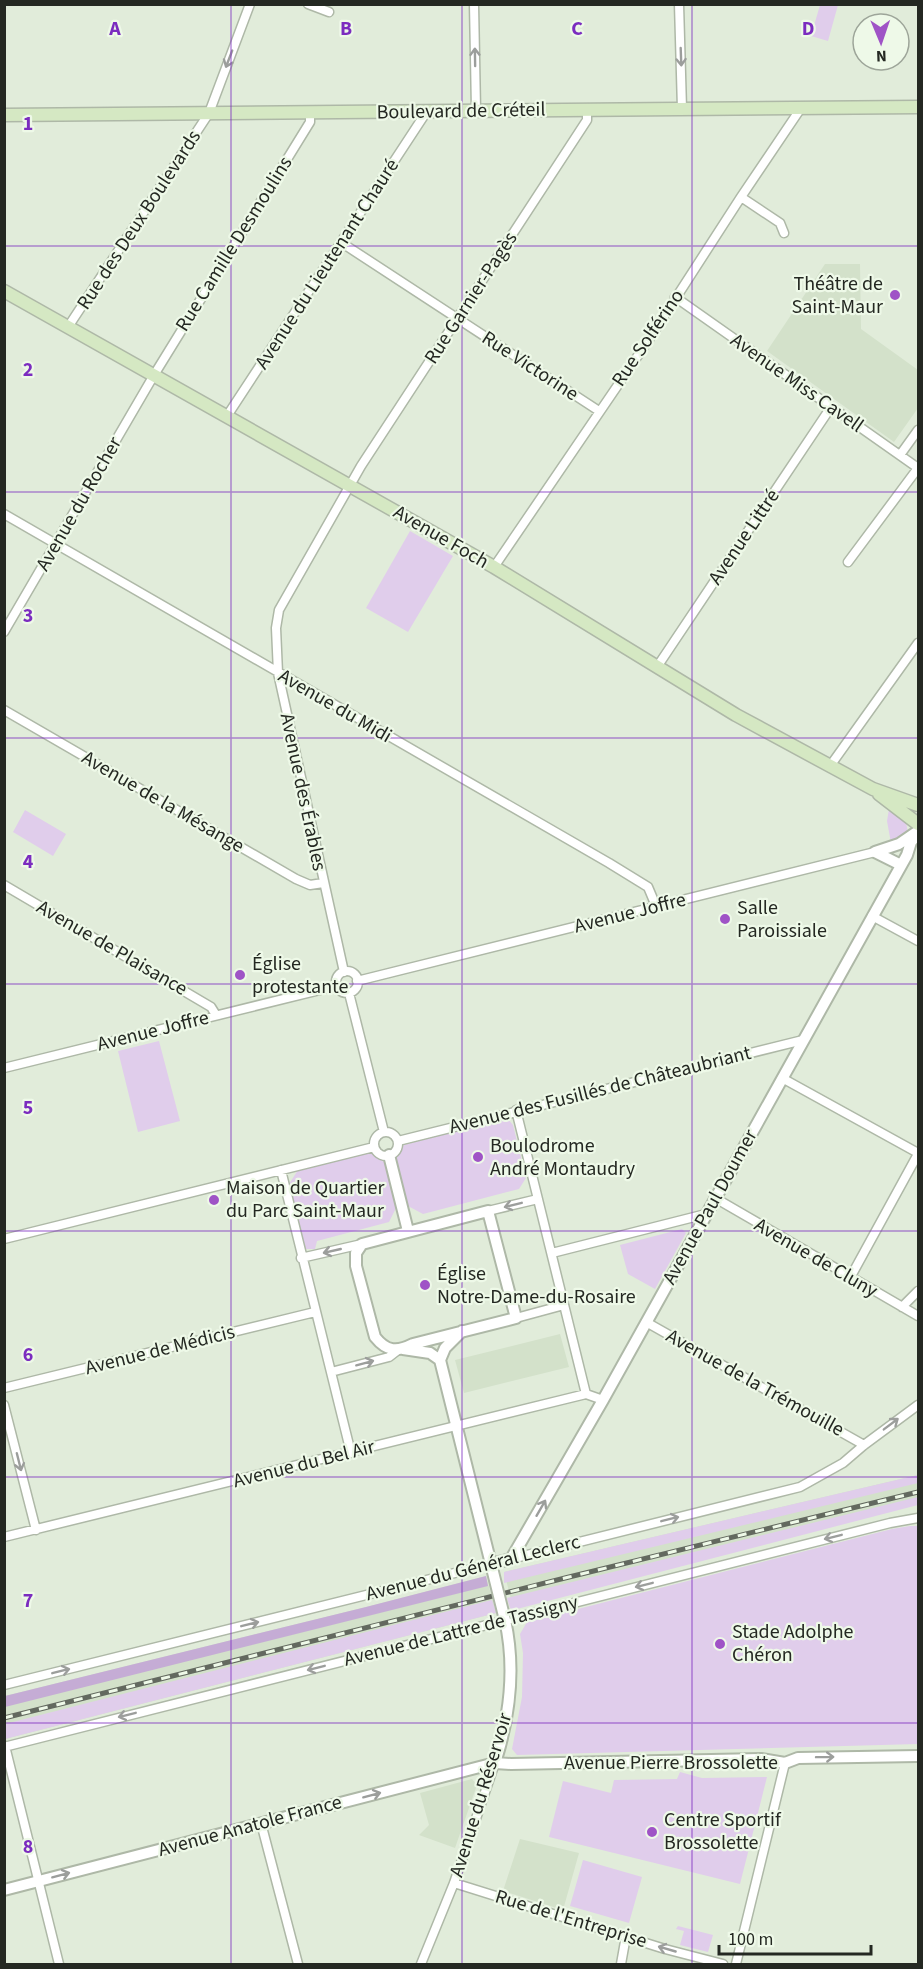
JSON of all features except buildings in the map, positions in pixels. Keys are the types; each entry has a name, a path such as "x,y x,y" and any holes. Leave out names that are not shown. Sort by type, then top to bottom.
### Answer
{"main road":[{"name":"Boulevard de Créteil","path":"4,115 918,107"},
{"name":"Avenue Foch","path":"4,291 494,567 736,715 873,789 918,805"},
{"name":"Avenue Foch","path":"873,789 918,824"}],"street":[{"name":"Rue des Deux Boulevards","path":"68,327 209,113 250,4"},
{"path":"308,4 329,12"},
{"path":"474,4 476,110"},
{"path":"679,4 682,109"},
{"name":"Rue Solférino","path":"494,567 801,108"},
{"name":"Rue Garnier-Pagès","path":"349,484 586,120 587,109"},
{"name":"Avenue du Lieutenant Chauré","path":"226,416 427,111"},
{"name":"Rue Camille Desmoulins","path":"154,375 310,122 310,112"},
{"path":"741,197 780,224 784,233"},
{"name":"Rue Victorine","path":"342,243 599,411"},
{"name":"Avenue Miss Cavell","path":"675,297 918,468"},
{"name":"Avenue du Rocher","path":"4,632 154,375"},
{"name":"Avenue Littré","path":"657,667 831,407"},
{"path":"900,455 918,430"},
{"path":"848,562 918,468"},
{"name":"Avenue des Érables","path":"344,972 278,673 276,628 279,610 349,484"},
{"name":"Avenue du Midi","path":"4,514 609,863 648,887 656,906"},
{"path":"830,766 918,643"},
{"name":"Avenue de la Mésange","path":"4,710 296,879 310,885 323,883"},
{"path":"875,852 899,844 918,832"},
{"name":"Avenue Paul Doumer","path":"511,1559 603,1400 918,832"},
{"path":"907,855 918,848"},
{"path":"875,852 901,865"},
{"name":"Avenue Joffre","path":"357,981 875,852"},
{"name":"Avenue de Plaisance","path":"4,885 211,1007 216,1015"},
{"path":"872,916 918,941"},
{"path":"344,972 354,974 357,981 356,989 349,993 341,992 336,986 338,976 344,972"},
{"name":"Avenue Joffre","path":"4,1068 336,986"},
{"path":"349,993 384,1132"},
{"name":"Avenue des Fusillés de Châteaubriant","path":"398,1141 803,1040"},
{"path":"782,1078 918,1153 850,1278"},
{"path":"516,1110 586,1394 603,1400"},
{"path":"384,1132 391,1132 398,1141 397,1148 389,1155 382,1155 374,1147 375,1139 384,1132"},
{"path":"4,1239 374,1147"},
{"path":"389,1155 408,1231"},
{"path":"281,1170 351,1453"},
{"name":"Avenue de Cluny","path":"715,1198 918,1316"},
{"path":"301,1258 538,1199"},
{"path":"488,1211 516,1318"},
{"path":"552,1253 706,1214"},
{"path":"362,1244 356,1253 356,1266 375,1337 382,1346 430,1353 440,1360 445,1348 462,1331"},
{"path":"902,1307 918,1292"},
{"path":"331,1372 389,1357 413,1344 564,1305"},
{"name":"Avenue de Médicis","path":"4,1388 315,1312"},
{"name":"Avenue de la Trémouille","path":"646,1322 864,1445"},
{"name":"Avenue du Réservoir","path":"421,1965 454,1883 495,1763 504,1734 510,1702 511,1669 505,1620 440,1360"},
{"name":"Avenue du Bel Air","path":"4,1537 586,1394"},
{"path":"4,1405 36,1530"},
{"name":"Avenue du Général Leclerc","path":"4,1685 800,1487 843,1463 918,1405"},
{"name":"Avenue de Lattre de Tassigny","path":"5,1746 890,1523 918,1518"},
{"path":"5,1746 59,1965"},
{"name":"Avenue Pierre Brossolette","path":"495,1763 761,1759 785,1763 798,1758 918,1756"},
{"name":"Avenue Anatole France","path":"4,1890 495,1763"},
{"path":"736,1965 785,1763"},
{"path":"261,1823 298,1965"},
{"name":"Rue de l'Entreprise","path":"454,1883 723,1965"},
{"path":"621,1965 626,1936"}],"shaded area":[{"path":"820,5 838,5 828,41 811,36"},
{"path":"825,264 860,264 861,329 918,370 918,408 894,442 767,351"},
{"path":"410,531 453,556 408,632 366,608"},
{"path":"889,809 902,818 907,828 907,833 891,843 887,821"},
{"path":"25,810 66,834 53,856 13,832"},
{"path":"159,1041 180,1121 138,1132 118,1051"},
{"path":"507,1118 513,1125 526,1178 519,1189 423,1214 408,1206 396,1159 404,1145"},
{"path":"372,1153 385,1163 396,1208 389,1222 317,1241 315,1249 305,1249 289,1184 298,1170"},
{"path":"682,1229 686,1233 655,1289 628,1274 620,1245"},
{"path":"560,1334 569,1367 464,1393 455,1360"},
{"path":"918,1475 918,1504 513,1607 504,1572"},
{"path":"918,1475 918,1483 504,1583 504,1572"},
{"path":"918,1497 918,1505 513,1610 507,1598"},
{"name":"Stade Adolphe Chéron","path":"910,1526 918,1526 918,1744 517,1755 512,1749 522,1697 523,1653 520,1634 527,1622"},
{"path":"486,1576 496,1613 5,1739 5,1696"},
{"path":"486,1576 488,1586 5,1707 5,1696"},
{"path":"492,1600 496,1613 5,1739 5,1724"},
{"name":"Centre Sportif Brossolette","path":"680,1772 702,1778 767,1777 740,1884 549,1837 563,1781 611,1793 614,1780 677,1779"},
{"path":"472,1779 477,1785 455,1848 419,1835 429,1825 420,1793"},
{"path":"520,1839 579,1853 563,1910 503,1891"},
{"path":"583,1860 642,1877 629,1923 570,1906"},
{"path":"678,1926 713,1935 708,1952 680,1945 684,1931 676,1929"}],"railway":[{"path":"4,1718 918,1492"}],"place":[{"name":"Théâtre de Saint-Maur","path":"895,295"},
{"name":"Salle Paroissiale","path":"725,919"},
{"name":"Église protestante","path":"240,975"},
{"name":"Boulodrome André Montaudry","path":"478,1157"},
{"name":"Maison de Quartier du Parc Saint-Maur","path":"214,1200"},
{"name":"Église Notre-Dame-du-Rosaire","path":"425,1285"},
{"name":"Stade Adolphe Chéron","path":"720,1644"},
{"name":"Centre Sportif Brossolette","path":"652,1832"}]}
